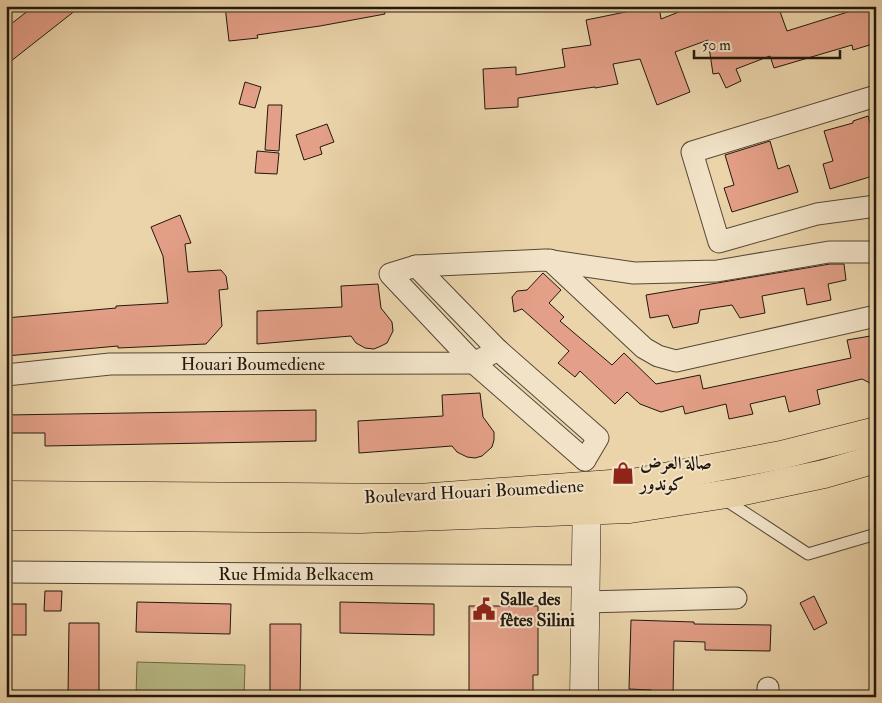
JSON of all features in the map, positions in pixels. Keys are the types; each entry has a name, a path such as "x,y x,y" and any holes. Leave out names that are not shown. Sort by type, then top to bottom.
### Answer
{"highway":[{"name":"Boulevard Houari Boumediene","path":"6,495 419,498 586,486 638,482 772,457 876,431"},
{"name":"Boulevard Houari Boumediene","path":"6,516 361,519 586,486 630,509 739,492 824,474 876,458"}],"street":[{"path":"876,96 692,152 719,242 817,214 876,206"},
{"path":"586,486 390,274 416,266 550,260 634,273 717,271 829,252 876,252"},
{"path":"550,260 644,348 658,356 676,360 876,316"},
{"path":"416,266 498,350 598,438 586,486 584,697"},
{"name":"Houari Boumediene","path":"6,375 110,364 474,363 498,350"},
{"name":"Rue Hmida Belkacem","path":"6,572 586,589 736,598"}],"lane":[{"path":"718,496 808,554 876,534"}],"green space":[{"path":"137,662 245,665 244,697 136,697"}],"building":[{"path":"34,6 81,6 6,65 6,28"},
{"path":"225,6 384,6 385,14 257,35 258,38 229,41"},
{"path":"659,6 661,19 694,6 778,6 787,31 867,6 876,6 876,43 853,50 852,45 774,68 770,56 736,69 741,81 726,88 719,73 713,74 708,40 675,52 690,92 657,105 640,59 613,64 618,84 518,98 518,107 485,109 483,69 516,67 516,75 565,67 562,49 591,45 586,20"},
{"path":"245,82 261,87 255,108 239,104"},
{"path":"268,105 282,105 279,151 265,150"},
{"path":"868,116 876,142 876,175 830,189 823,164 833,161 824,131 853,123 853,121"},
{"path":"327,124 334,142 320,147 322,154 304,160 296,135"},
{"path":"770,141 778,169 789,165 798,192 732,212 724,188 734,185 725,155"},
{"path":"257,151 279,153 277,174 255,173"},
{"path":"180,215 191,243 185,244 188,272 221,270 226,276 228,289 219,290 222,326 206,344 118,348 118,346 6,356 6,318 116,308 116,306 168,303 163,256 151,227"},
{"path":"830,264 844,264 846,280 828,284 831,300 807,305 804,288 762,296 765,313 740,318 732,305 700,310 698,323 673,328 668,315 650,318 646,295"},
{"path":"543,273 561,290 549,303 564,317 560,321 612,365 624,353 656,384 700,375 703,389 851,358 847,340 876,335 876,386 862,379 817,390 820,404 789,412 785,396 750,404 753,414 729,419 726,404 685,414 683,406 661,412 640,404 627,392 615,404 580,371 575,377 558,363 569,351 522,309 514,312 512,297 517,291 527,290"},
{"path":"378,284 381,308 392,322 393,331 387,343 381,346 374,349 365,348 356,343 351,336 257,344 257,311 342,307 341,286"},
{"path":"480,393 483,417 494,432 492,447 482,456 475,458 467,457 457,452 452,446 359,453 358,421 443,416 442,395"},
{"path":"316,410 316,441 45,446 45,433 6,433 6,415"},
{"path":"45,591 62,591 61,611 44,611"},
{"path":"814,596 827,623 814,630 800,603"},
{"path":"137,602 231,604 230,634 136,632"},
{"path":"340,602 434,604 434,635 340,633"},
{"path":"6,604 26,604 26,635 6,635"},
{"path":"469,606 538,606 538,675 533,675 533,695 469,696"},
{"path":"631,620 694,622 694,624 771,625 770,651 705,650 705,642 674,641 673,697 651,697 651,690 629,689"},
{"path":"69,623 99,623 99,697 68,697"},
{"path":"270,624 301,624 300,697 270,697"}],"place":[{"name":"صالة العرض كوندور","path":"623,473"},
{"name":"Salle des fêtes Silini","path":"484,609"}]}
